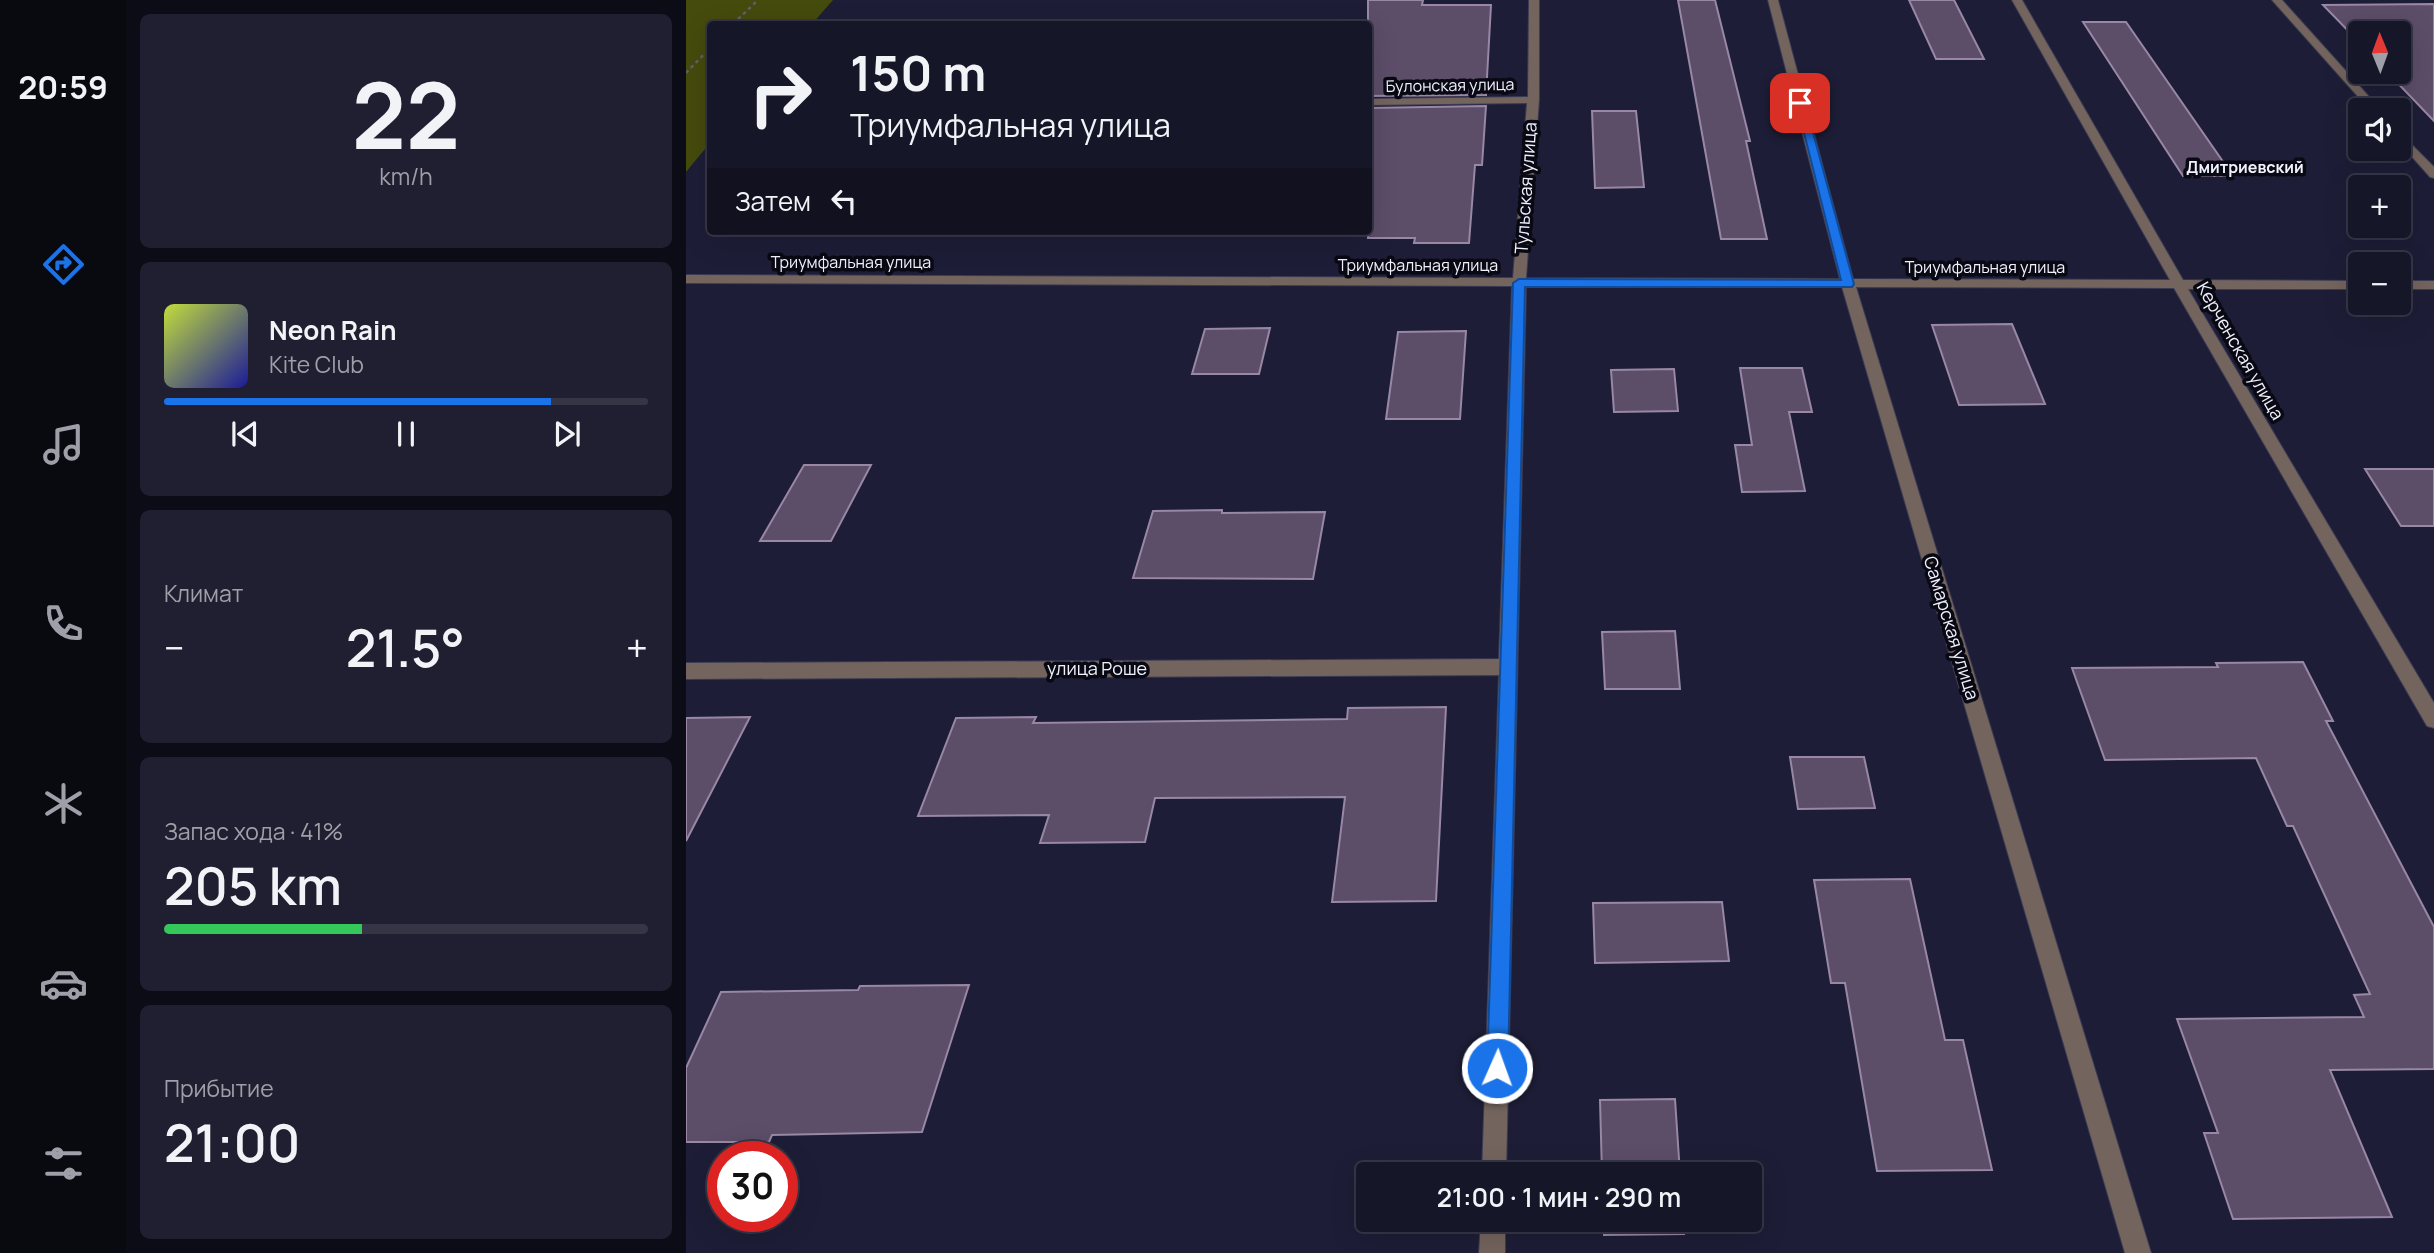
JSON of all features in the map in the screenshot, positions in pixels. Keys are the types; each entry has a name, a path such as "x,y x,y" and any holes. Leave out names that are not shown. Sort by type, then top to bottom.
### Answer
{"street":[{"name":"Тульская улица","path":"1494,1162 1519,283 1532,100 1534,0"},
{"name":"Самарская улица","path":"1773,0 1848,284 2138,1253"},
{"name":"Керченская улица","path":"2017,0 2179,285 2434,720"},
{"path":"2277,0 2365,98"},
{"name":"Булонская улица","path":"1372,102 1532,100"},
{"path":"2411,148 2434,174"},
{"name":"Триумфальная улица","path":"686,279 2348,285"},
{"path":"2411,285 2434,285"},
{"name":"улица Роше","path":"686,671 1508,667"},
{"path":"1492,1253 1493,1232"}],"path":[{"path":"736,21 758,0"},
{"path":"686,73 707,51"}],"green space":[{"path":"686,0 833,0 815,21 707,21 707,147 686,172"}],"building":[{"path":"1368,0 1423,0 1422,5 1491,5 1486,95 1372,96 1372,21 1368,21"},
{"path":"1678,0 1715,0 1750,141 1746,141 1767,239 1721,239"},
{"path":"1909,0 1954,0 1984,59 1936,59"},
{"path":"2434,4 2434,121 2399,84 2412,84 2412,21 2348,21 2348,31 2323,5"},
{"path":"2083,22 2126,22 2233,176 2183,176"},
{"path":"1486,106 1482,165 1475,165 1469,243 1414,243 1415,238 1368,238 1368,235 1372,235 1372,108"},
{"path":"1592,111 1636,111 1644,187 1595,188"},
{"path":"2012,324 2045,404 1959,405 1932,325"},
{"path":"1270,328 1259,374 1192,374 1205,329"},
{"path":"1466,331 1460,419 1386,419 1398,332"},
{"path":"1740,368 1802,368 1812,412 1789,412 1805,491 1742,492 1735,445 1752,445"},
{"path":"1674,369 1678,411 1614,412 1611,370"},
{"path":"804,465 871,465 831,541 760,541"},
{"path":"2365,469 2434,469 2434,526 2401,526"},
{"path":"1222,510 1222,513 1325,512 1313,579 1133,578 1153,511"},
{"path":"1675,631 1680,689 1605,689 1602,632"},
{"path":"2303,662 2333,721 2326,721 2434,927 2434,1069 2330,1070 2392,1217 2233,1219 2204,1133 2218,1133 2177,1019 2364,1017 2354,995 2370,994 2293,826 2287,826 2256,758 2105,760 2072,668 2218,667 2216,663"},
{"path":"1446,707 1436,901 1332,902 1345,797 1155,798 1145,842 1040,843 1049,815 918,816 956,718 1036,717 1033,723 1347,719 1348,708"},
{"path":"750,717 686,841 686,718"},
{"path":"1790,757 1864,757 1875,808 1798,809"},
{"path":"1910,879 1945,1040 1963,1040 1992,1170 1877,1171 1845,983 1831,983 1814,880"},
{"path":"1722,902 1729,961 1595,963 1593,903"},
{"path":"969,985 922,1132 772,1135 769,1141 686,1142 686,1068 721,992 858,990 860,986"},
{"path":"1675,1099 1679,1162 1602,1162 1600,1100"},
{"path":"1604,1232 1684,1234 1604,1235"}],"district":[{"name":"Дмитриевский","path":"2245,167"}],"route":[{"path":"1497,1068 1519,283 1848,284 1800,103"}]}
